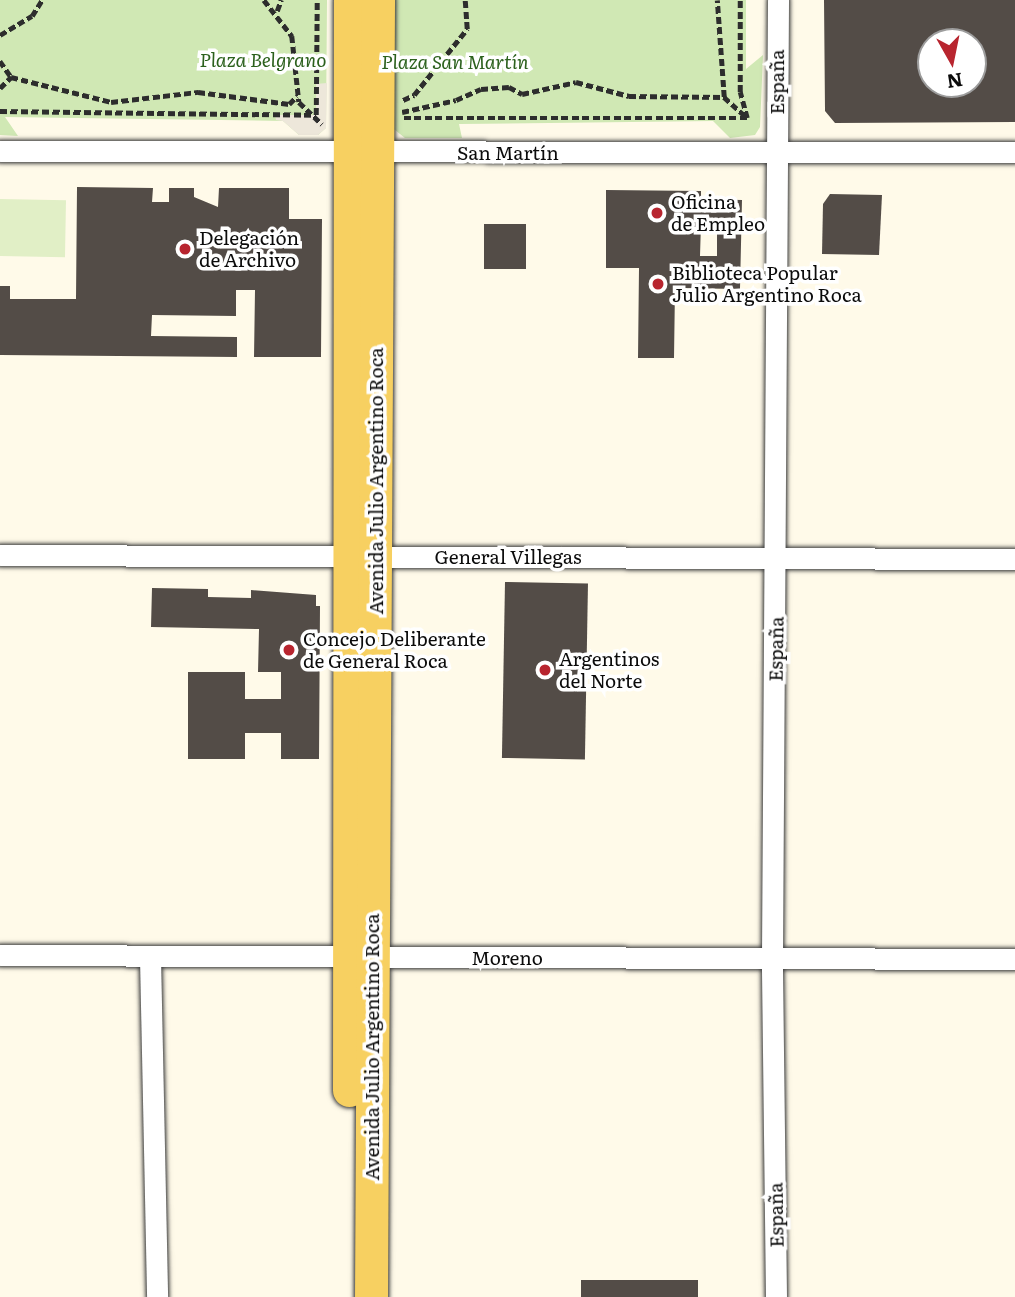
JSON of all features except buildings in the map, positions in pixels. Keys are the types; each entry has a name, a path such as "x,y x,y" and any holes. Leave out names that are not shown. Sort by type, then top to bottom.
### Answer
{"main road":[{"name":"Avenida Julio Argentino Roca","path":"350,1297 360,958 363,557 363,153 351,0"},
{"name":"Avenida Julio Argentino Roca","path":"363,153 378,0"},
{"name":"Avenida Julio Argentino Roca","path":"360,958 371,1297"}],"street":[{"name":"España","path":"776,1297 772,957 777,558 778,0"},
{"name":"San Martín","path":"0,151 777,154 1015,152"},
{"name":"General Villegas","path":"0,555 1015,559"},
{"name":"Moreno","path":"0,955 1015,959"},
{"path":"150,957 157,1297"}],"path":[{"path":"0,35 32,16 42,0"},
{"path":"264,0 277,12 292,36 297,96 363,153"},
{"path":"277,12 281,0"},
{"path":"316,115 317,0"},
{"path":"399,102 414,95 467,29 465,0"},
{"path":"717,0 724,97"},
{"path":"740,0 740,92 747,118"},
{"path":"0,61 11,77 111,102 198,92 289,104 297,96"},
{"path":"0,88 11,77"},
{"path":"398,113 456,100 481,89 509,87 522,94 576,82 629,96 724,97 747,118"},
{"path":"399,89 398,118 747,118"},
{"path":"0,111 316,115"}],"green space":[{"name":"Plaza Belgrano","path":"0,0 327,0 326,128 318,135 299,135 283,121 5,117 18,136 0,135"},
{"name":"Plaza San Martín","path":"392,0 746,0 746,69 763,55 760,127 755,135 730,138 713,121 459,124 462,138 405,138 390,126"},
{"path":"0,199 66,200 65,257 0,256"}],"shaded area":[{"path":"327,83 326,128 318,135 299,135 283,121 276,120 275,115 316,115 316,84"}],"place":[{"name":"Oficina de Empleo","path":"657,213"},
{"name":"Delegación de Archivo","path":"185,249"},
{"name":"Biblioteca Popular Julio Argentino Roca","path":"658,284"},
{"name":"Concejo Deliberante de General Roca","path":"289,650"},
{"name":"Argentinos del Norte","path":"545,670"}]}
